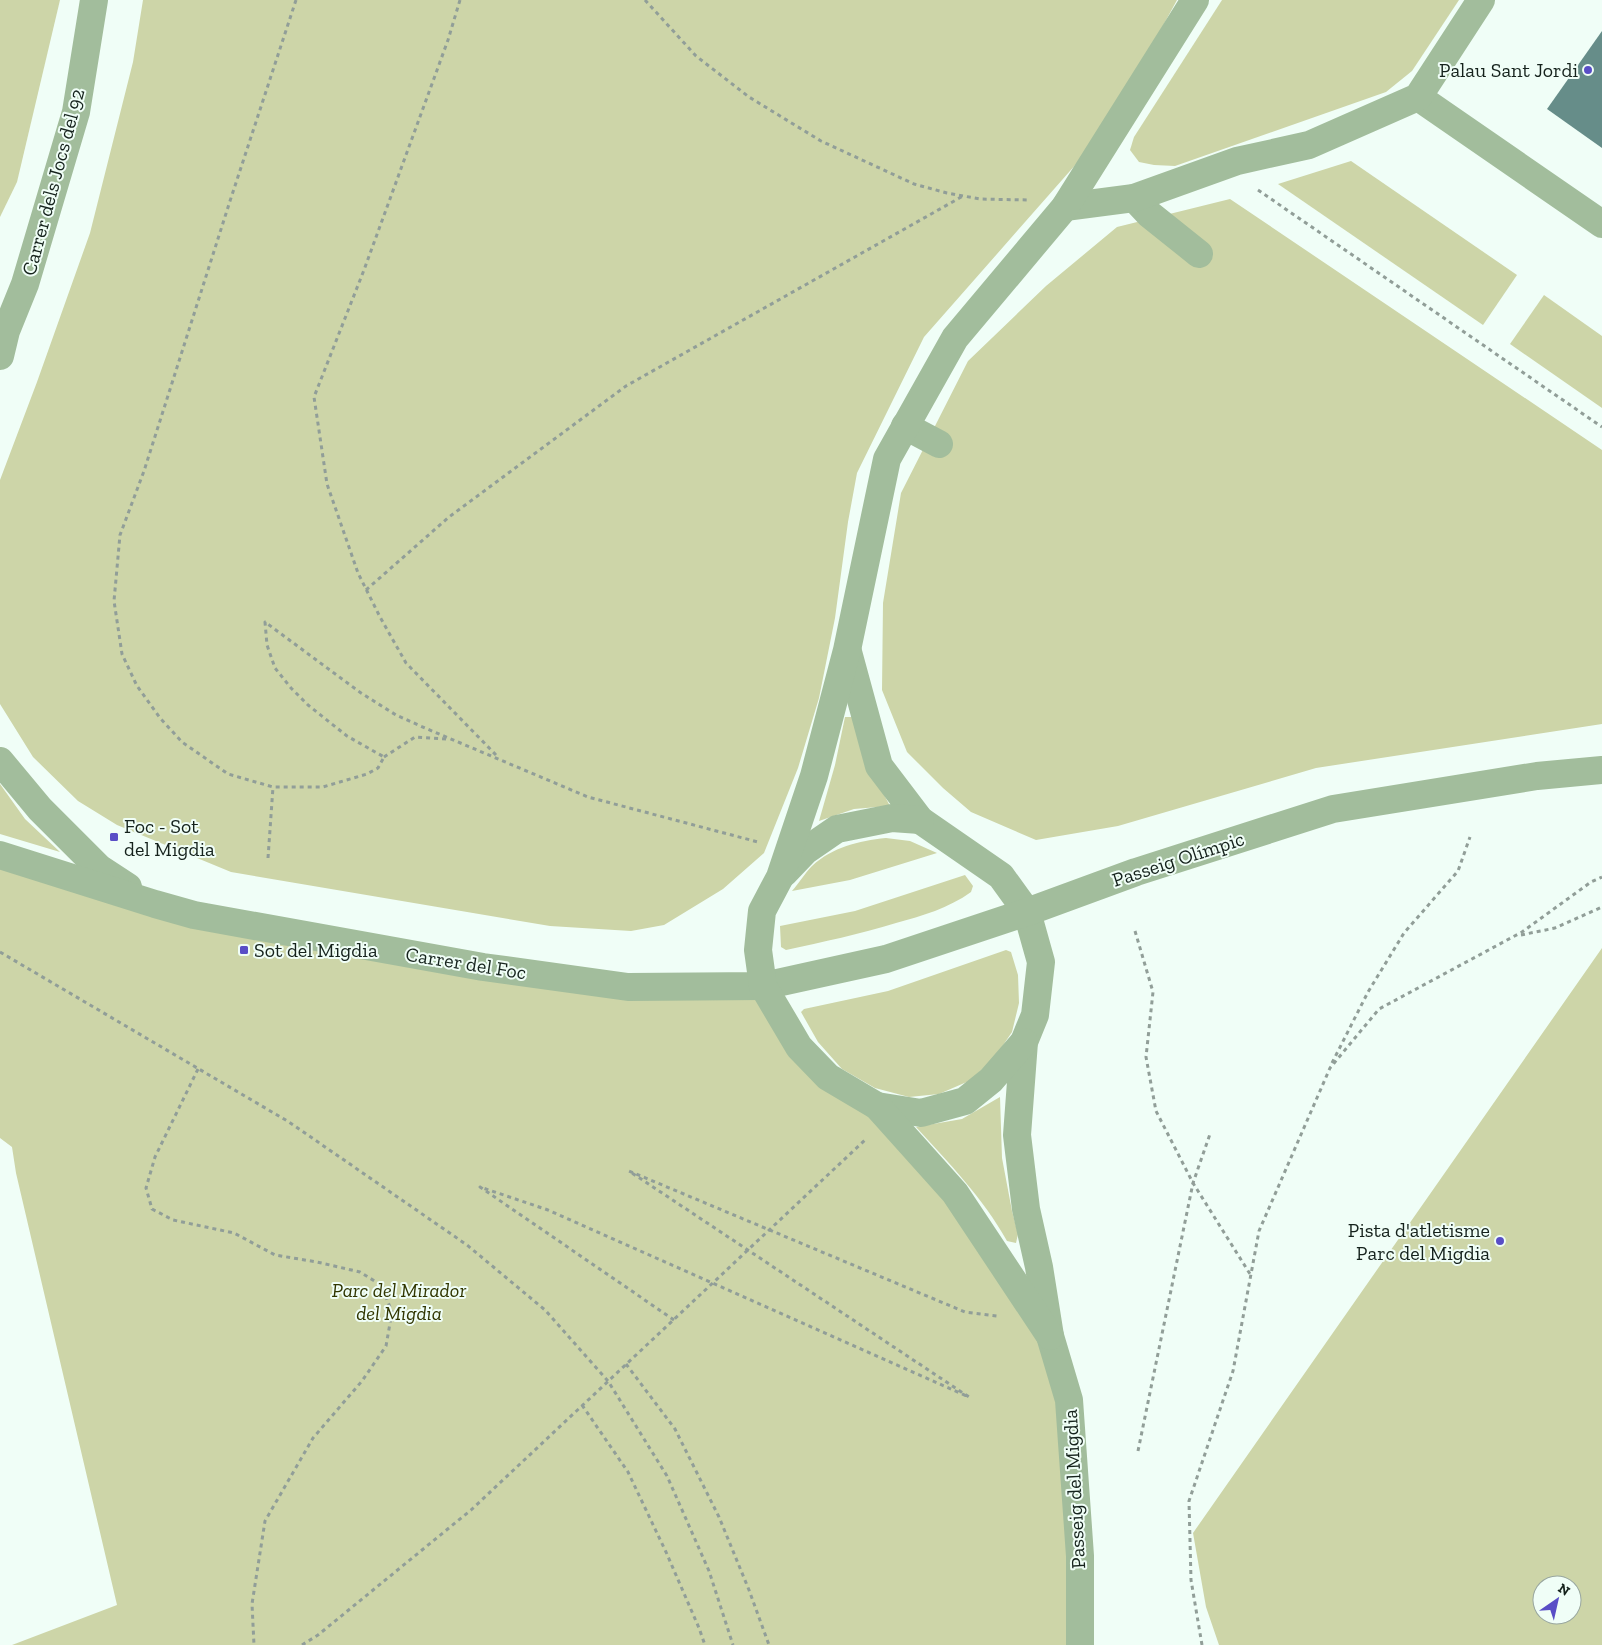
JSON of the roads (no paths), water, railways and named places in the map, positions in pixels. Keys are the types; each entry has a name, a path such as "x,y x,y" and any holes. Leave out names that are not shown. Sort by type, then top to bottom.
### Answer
{"street":[{"name":"Carrer dels Jocs del 92","path":"2,342 25,284 76,112 94,0"},
{"path":"1050,1336 955,1193 877,1106 828,1076 799,1047 763,986 758,950 762,911 780,877 814,776 847,650 887,459 955,338 1065,207 1195,0"},
{"path":"1065,207 1134,198 1236,161 1309,145 1418,97 1481,0"},
{"path":"1418,97 1602,224"},
{"path":"1134,198 1149,214 1199,254"},
{"path":"905,426 939,444"},
{"path":"847,650 879,766 920,820 1001,876 1027,912 1041,962 1036,1015 1024,1042 991,1080 964,1101 921,1113 877,1106"},
{"path":"0,761 40,809 99,868 154,904"},
{"name":"Passeig Olímpic","path":"763,986 886,959 1027,912 1136,872 1333,809 1537,776 1602,770"},
{"path":"780,877 805,851 837,829 892,818 920,820"},
{"name":"Carrer del Foc","path":"0,855 194,915 483,967 628,987 763,986"},
{"path":"1024,1042 1017,1135 1026,1209 1039,1267 1050,1336"},
{"name":"Passeig del Migdia","path":"1050,1336 1069,1400 1080,1556 1080,1645"}],"place":[{"name":"Palau Sant Jordi","path":"1588,70"},
{"name":"Foc - Sot del Migdia","path":"114,837"},
{"name":"Sot del Migdia","path":"244,950"},
{"name":"Pista d'atletisme Parc del Migdia","path":"1500,1241"}],"park label":[{"name":"Parc del Mirador del Migdia","path":"399,1302"}]}
